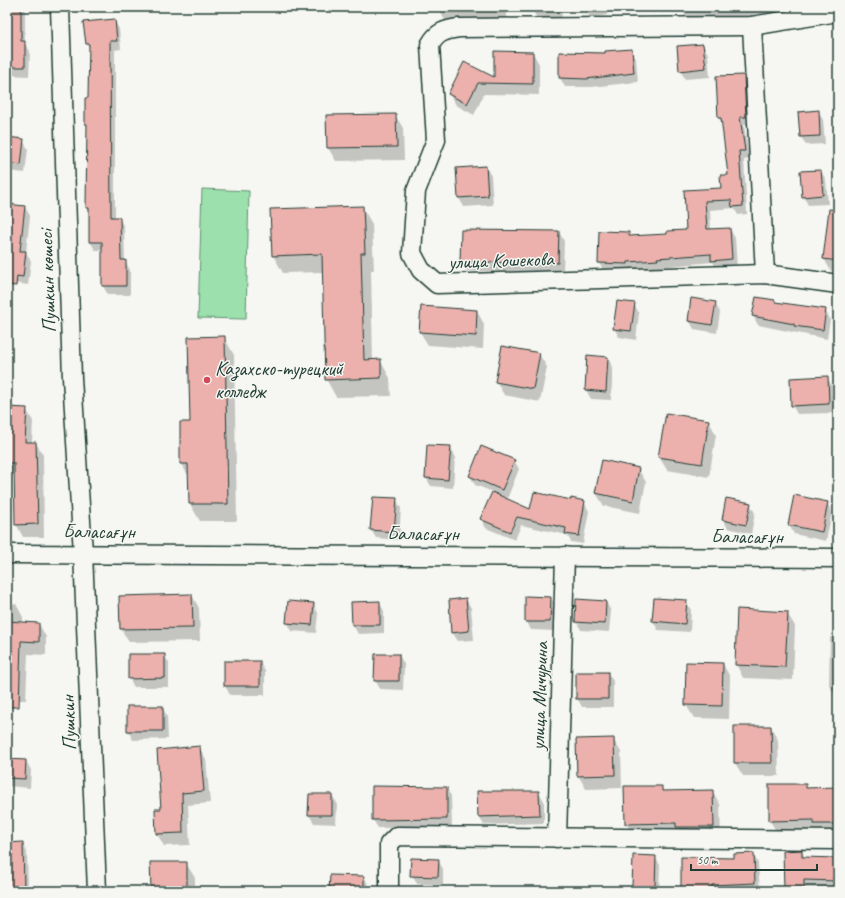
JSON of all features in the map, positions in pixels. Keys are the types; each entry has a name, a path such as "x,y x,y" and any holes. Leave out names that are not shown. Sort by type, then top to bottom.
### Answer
{"street":[{"name":"Пушкин көшесі","path":"60,7 72,378 83,553"},
{"name":"улица Кошекова","path":"838,12 752,26 459,28 444,30 435,35 430,45 436,140 416,190 412,253 421,270 437,284 765,274 838,284"},
{"path":"752,26 765,274"},
{"name":"Баласағұн","path":"7,554 83,553 838,558"},
{"name":"Пушкин","path":"83,553 97,891"},
{"name":"улица Мичурина","path":"557,838 565,556"},
{"path":"389,891 389,844 396,836 838,840"}],"green space":[{"path":"202,189 249,191 246,319 198,318"}],"building":[{"path":"7,7 21,7 21,41 25,41 25,67 7,67"},
{"path":"115,19 117,41 110,41 111,217 120,217 121,260 126,260 126,286 102,286 102,242 89,242 89,208 86,208 87,124 85,124 85,98 88,98 89,44 86,44 83,22"},
{"path":"703,44 706,68 679,71 677,46"},
{"path":"632,49 634,73 586,79 559,78 559,52 605,53 605,51"},
{"path":"494,51 533,52 533,84 478,83 467,104 448,94 464,62 494,77"},
{"path":"744,75 746,117 740,117 745,151 739,151 743,206 732,207 731,200 705,201 707,229 730,228 732,259 711,261 711,254 657,258 658,260 628,262 628,264 598,263 599,231 629,232 629,236 667,234 667,231 686,230 684,190 721,188 720,175 728,175 721,118 718,118 716,76"},
{"path":"819,110 820,136 800,137 798,112"},
{"path":"396,114 397,147 327,148 326,115"},
{"path":"7,137 24,139 21,165 7,163"},
{"path":"486,166 488,196 458,198 456,168"},
{"path":"821,170 823,195 802,197 800,171"},
{"path":"7,204 25,206 20,251 26,251 23,277 17,276 16,286 7,285"},
{"path":"363,206 365,253 361,253 364,360 381,359 381,378 325,380 322,254 272,256 270,209"},
{"path":"829,209 838,210 838,261 823,259"},
{"path":"461,230 559,231 558,263 460,262"},
{"path":"756,297 775,300 775,302 826,309 823,330 794,326 794,324 752,316"},
{"path":"691,298 716,302 712,325 688,321"},
{"path":"617,301 635,303 631,331 613,329"},
{"path":"421,306 477,310 476,336 419,332"},
{"name":"Казахско-турецкий колледж","path":"225,336 228,504 189,504 188,464 180,464 180,422 190,422 188,337"},
{"path":"502,346 540,353 533,389 495,382"},
{"path":"587,355 608,357 606,392 585,390"},
{"path":"828,376 829,404 791,406 790,378"},
{"path":"7,407 27,408 25,442 36,442 38,524 15,525 14,463 7,463"},
{"path":"666,413 709,420 702,464 658,457"},
{"path":"427,445 451,446 448,480 425,478"},
{"path":"481,446 515,460 502,490 469,476"},
{"path":"602,460 639,468 633,501 595,493"},
{"path":"492,492 530,509 534,492 571,500 571,498 585,501 579,536 565,534 566,528 517,517 510,532 480,519"},
{"path":"794,495 828,502 822,532 788,525"},
{"path":"373,497 397,498 394,532 370,530"},
{"path":"726,498 751,503 746,525 722,520"},
{"path":"192,594 193,628 120,629 119,596"},
{"path":"525,596 551,597 550,622 525,622"},
{"path":"466,598 469,631 451,633 449,600"},
{"path":"654,598 687,600 685,624 652,621"},
{"path":"576,599 606,601 605,624 575,622"},
{"path":"288,601 314,603 312,625 286,623"},
{"path":"380,601 380,625 352,625 351,602"},
{"path":"737,609 788,612 785,667 735,665"},
{"path":"7,621 39,623 39,642 21,641 19,707 7,707"},
{"path":"128,654 165,654 165,678 128,679"},
{"path":"375,654 399,654 399,681 374,681"},
{"path":"224,661 260,661 260,686 224,686"},
{"path":"686,662 723,663 722,706 685,705"},
{"path":"576,672 608,672 608,699 576,699"},
{"path":"127,706 163,706 163,731 127,731"},
{"path":"734,726 771,726 772,763 734,763"},
{"path":"614,738 615,775 577,776 576,739"},
{"path":"200,746 204,791 182,793 183,833 156,834 155,809 161,809 157,750"},
{"path":"7,759 26,760 25,779 7,778"},
{"path":"769,784 806,784 806,788 838,787 838,824 814,824 814,820 769,821"},
{"path":"372,786 447,787 447,819 372,820"},
{"path":"624,786 662,786 662,791 713,790 714,827 676,827 676,823 625,824"},
{"path":"477,791 539,791 540,815 478,817"},
{"path":"309,794 332,794 332,815 308,815"},
{"path":"23,842 24,891 7,891 7,843"},
{"path":"802,850 802,857 838,858 838,881 804,880 804,888 784,889 783,851"},
{"path":"754,853 755,883 712,885 712,891 681,891 681,857 734,858 734,854"},
{"path":"633,855 656,856 655,887 632,887"},
{"path":"411,858 439,859 438,877 410,876"},
{"path":"150,862 187,862 187,889 151,889"},
{"path":"330,875 364,876 364,891 329,891"}],"place":[{"name":"Казахско-турецкий колледж","path":"207,380"}]}
